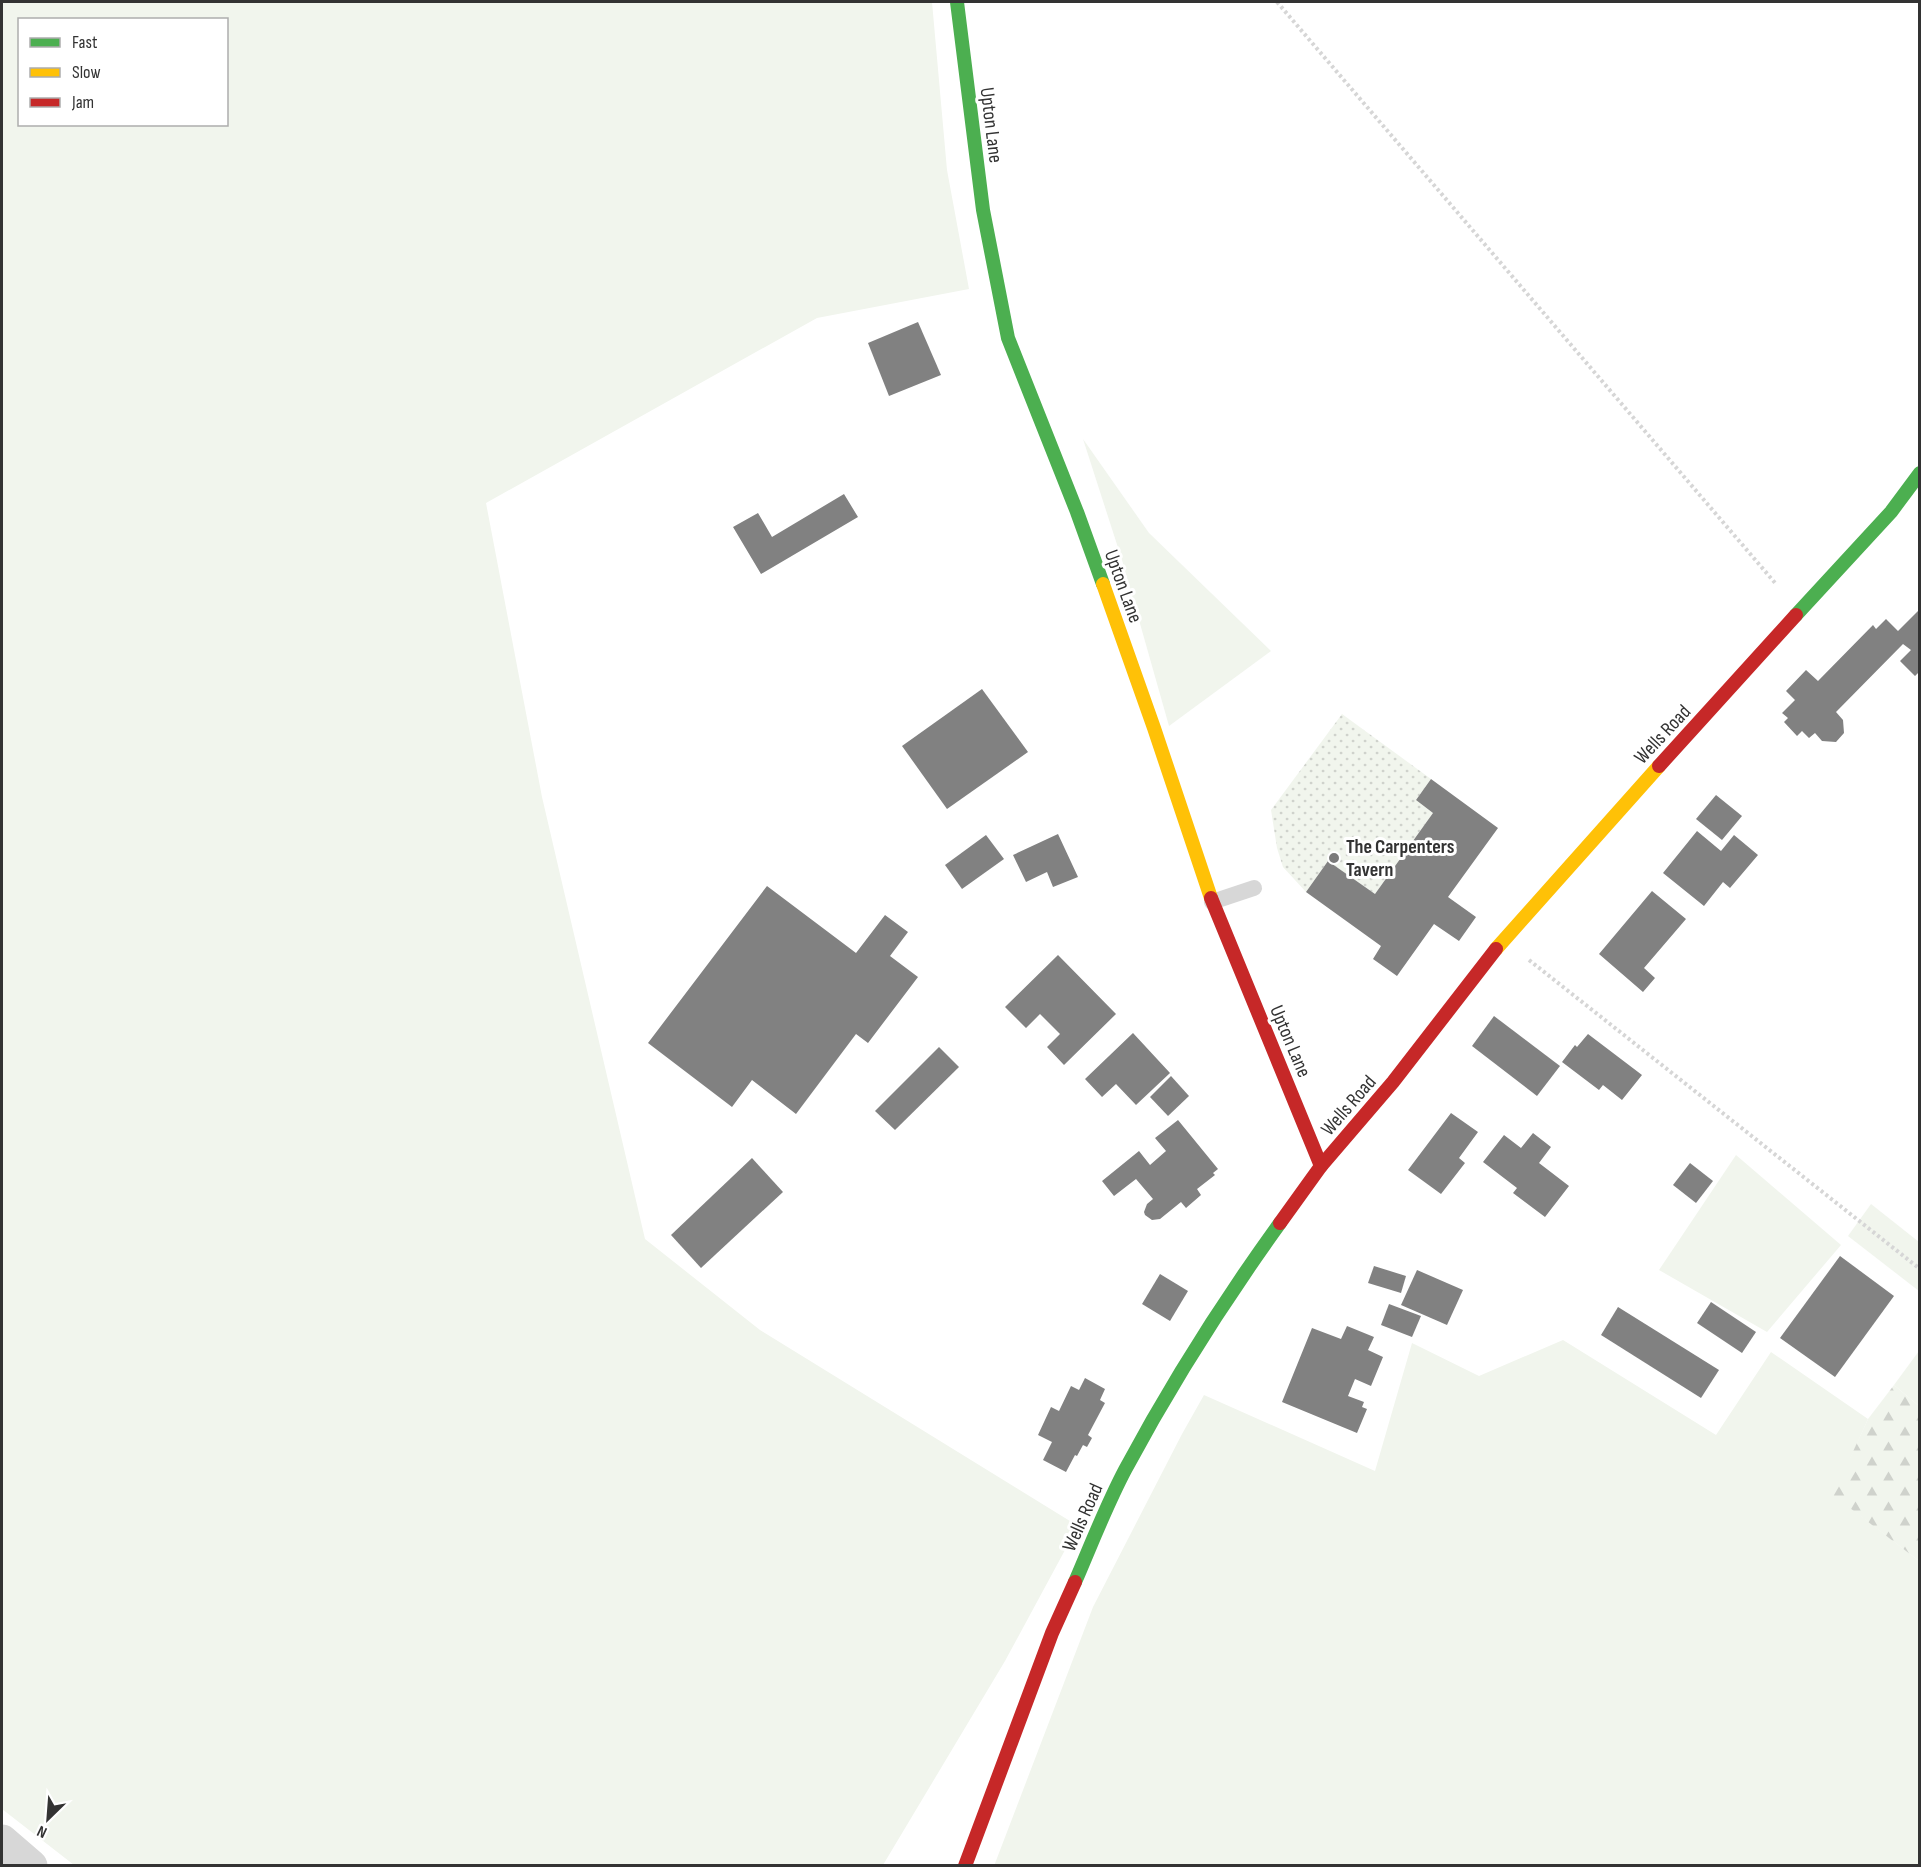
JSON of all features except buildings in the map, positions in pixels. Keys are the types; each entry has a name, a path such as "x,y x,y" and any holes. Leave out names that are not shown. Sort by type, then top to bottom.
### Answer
{"street":[{"name":"Upton Lane","path":"957,2 983,210 1008,338 1077,512 1154,728 1212,902 1321,1166"},
{"name":"Wells Road","path":"965,1866 1053,1633 1124,1472 1197,1345 1247,1269 1321,1166 1393,1082 1503,940 1593,838 1891,512 1920,473"},
{"path":"2,1841 31,1866"}],"lane":[{"path":"1212,902 1254,888"}],"path":[{"path":"1277,2 1800,612"},
{"path":"1503,940 1920,1269"}],"green space":[{"path":"2,2 932,2 947,170 969,289 817,318 486,503 542,797 645,1239 760,1330 1078,1526 1005,1661 883,1865 74,1865 2,1809"},
{"path":"1083,439 1149,533 1271,651 1169,726 1122,560"},
{"path":"1342,714 1431,779 1416,800 1433,813 1375,894 1328,861 1306,892 1283,867 1277,848 1271,810"},
{"path":"1736,1155 1841,1245 1767,1332 1659,1270"},
{"path":"1871,1204 1919,1242 1919,1291 1848,1236"},
{"path":"1563,1340 1716,1435 1771,1352 1868,1419 1834,1495 1919,1561 1919,1865 994,1866 1093,1607 1204,1395 1375,1471 1412,1343 1479,1376"},
{"path":"1919,1351 1919,1406 1894,1385"},
{"path":"1894,1385 1919,1406 1919,1561 1833,1495 1868,1419"}],"traffic: fast":[{"path":"957,2 983,210 1008,338 1103,584"},
{"path":"1796,615 1891,512 1920,473"},
{"path":"1075,1582 1118,1484 1161,1406 1218,1313 1280,1223"}],"traffic: slow":[{"path":"1103,584 1211,898"},
{"path":"1496,949 1659,766"}],"traffic: jam":[{"path":"1659,766 1796,615"},
{"path":"1211,898 1321,1166"},
{"path":"1280,1223 1321,1166 1393,1082 1496,949"},
{"path":"965,1866 1052,1633 1075,1582"}],"place":[{"name":"The Carpenters Tavern","path":"1334,858"}]}
